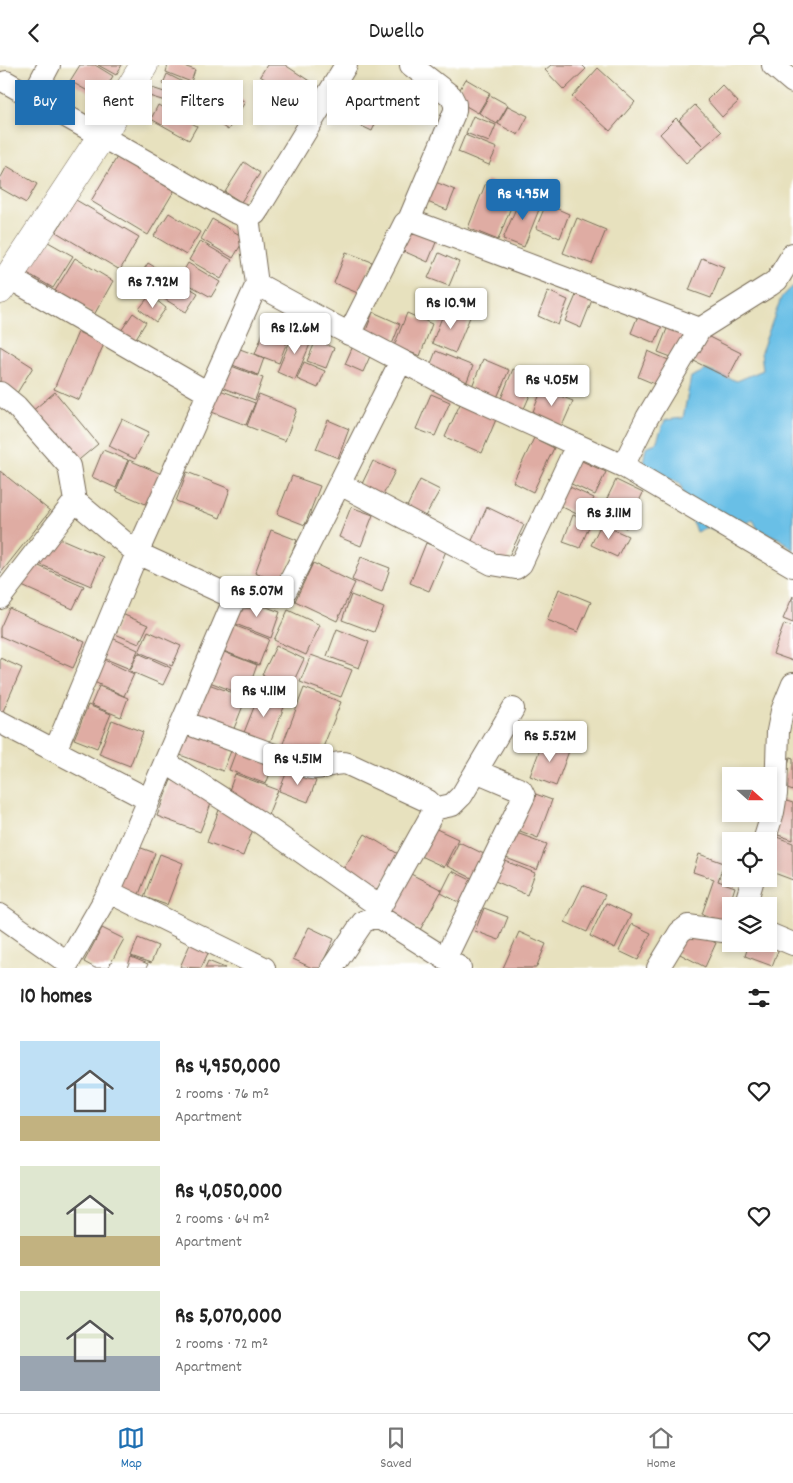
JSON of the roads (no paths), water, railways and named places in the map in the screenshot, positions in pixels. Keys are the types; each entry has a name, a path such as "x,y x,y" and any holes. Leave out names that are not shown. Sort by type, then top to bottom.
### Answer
{"street":[{"path":"41,80 49,65"},
{"path":"144,65 101,137 4,284 208,393"},
{"path":"75,122 233,211 248,217 255,214 260,208 346,65"},
{"path":"349,334 405,223 409,220 455,111 455,103 451,96 411,65"},
{"path":"773,65 793,82"},
{"path":"2,83 15,89"},
{"path":"55,751 137,553 256,284 248,217"},
{"path":"409,220 700,329"},
{"path":"623,466 647,417 700,329 777,280 793,254"},
{"path":"256,284 463,393 623,466 793,566"},
{"path":"0,393 16,406 69,466 75,501 137,553 231,598 280,595 286,590 401,361"},
{"path":"340,484 492,564 516,568 521,564 577,445"},
{"path":"0,598 75,501"},
{"path":"0,915 72,965 109,892 183,722 232,605 231,598"},
{"path":"767,832 773,812 784,797 778,731 782,711 793,683"},
{"path":"433,809 452,805 462,795 513,709"},
{"path":"0,722 149,800"},
{"path":"183,722 310,768 317,769 338,763 348,764 428,801 433,809 431,816 377,913 363,922 332,968"},
{"path":"165,762 262,824 381,918 452,963 524,794 521,790 476,771"},
{"path":"109,892 264,968"},
{"path":"658,968 684,927 722,931"},
{"path":"777,937 793,944"}],"water":[{"path":"793,286 793,550 781,539 758,530 753,519 730,536 707,527 696,532 680,483 642,468 646,447 656,443 665,420 683,418 691,377 706,370 737,381 763,370 761,352 781,298"}]}
